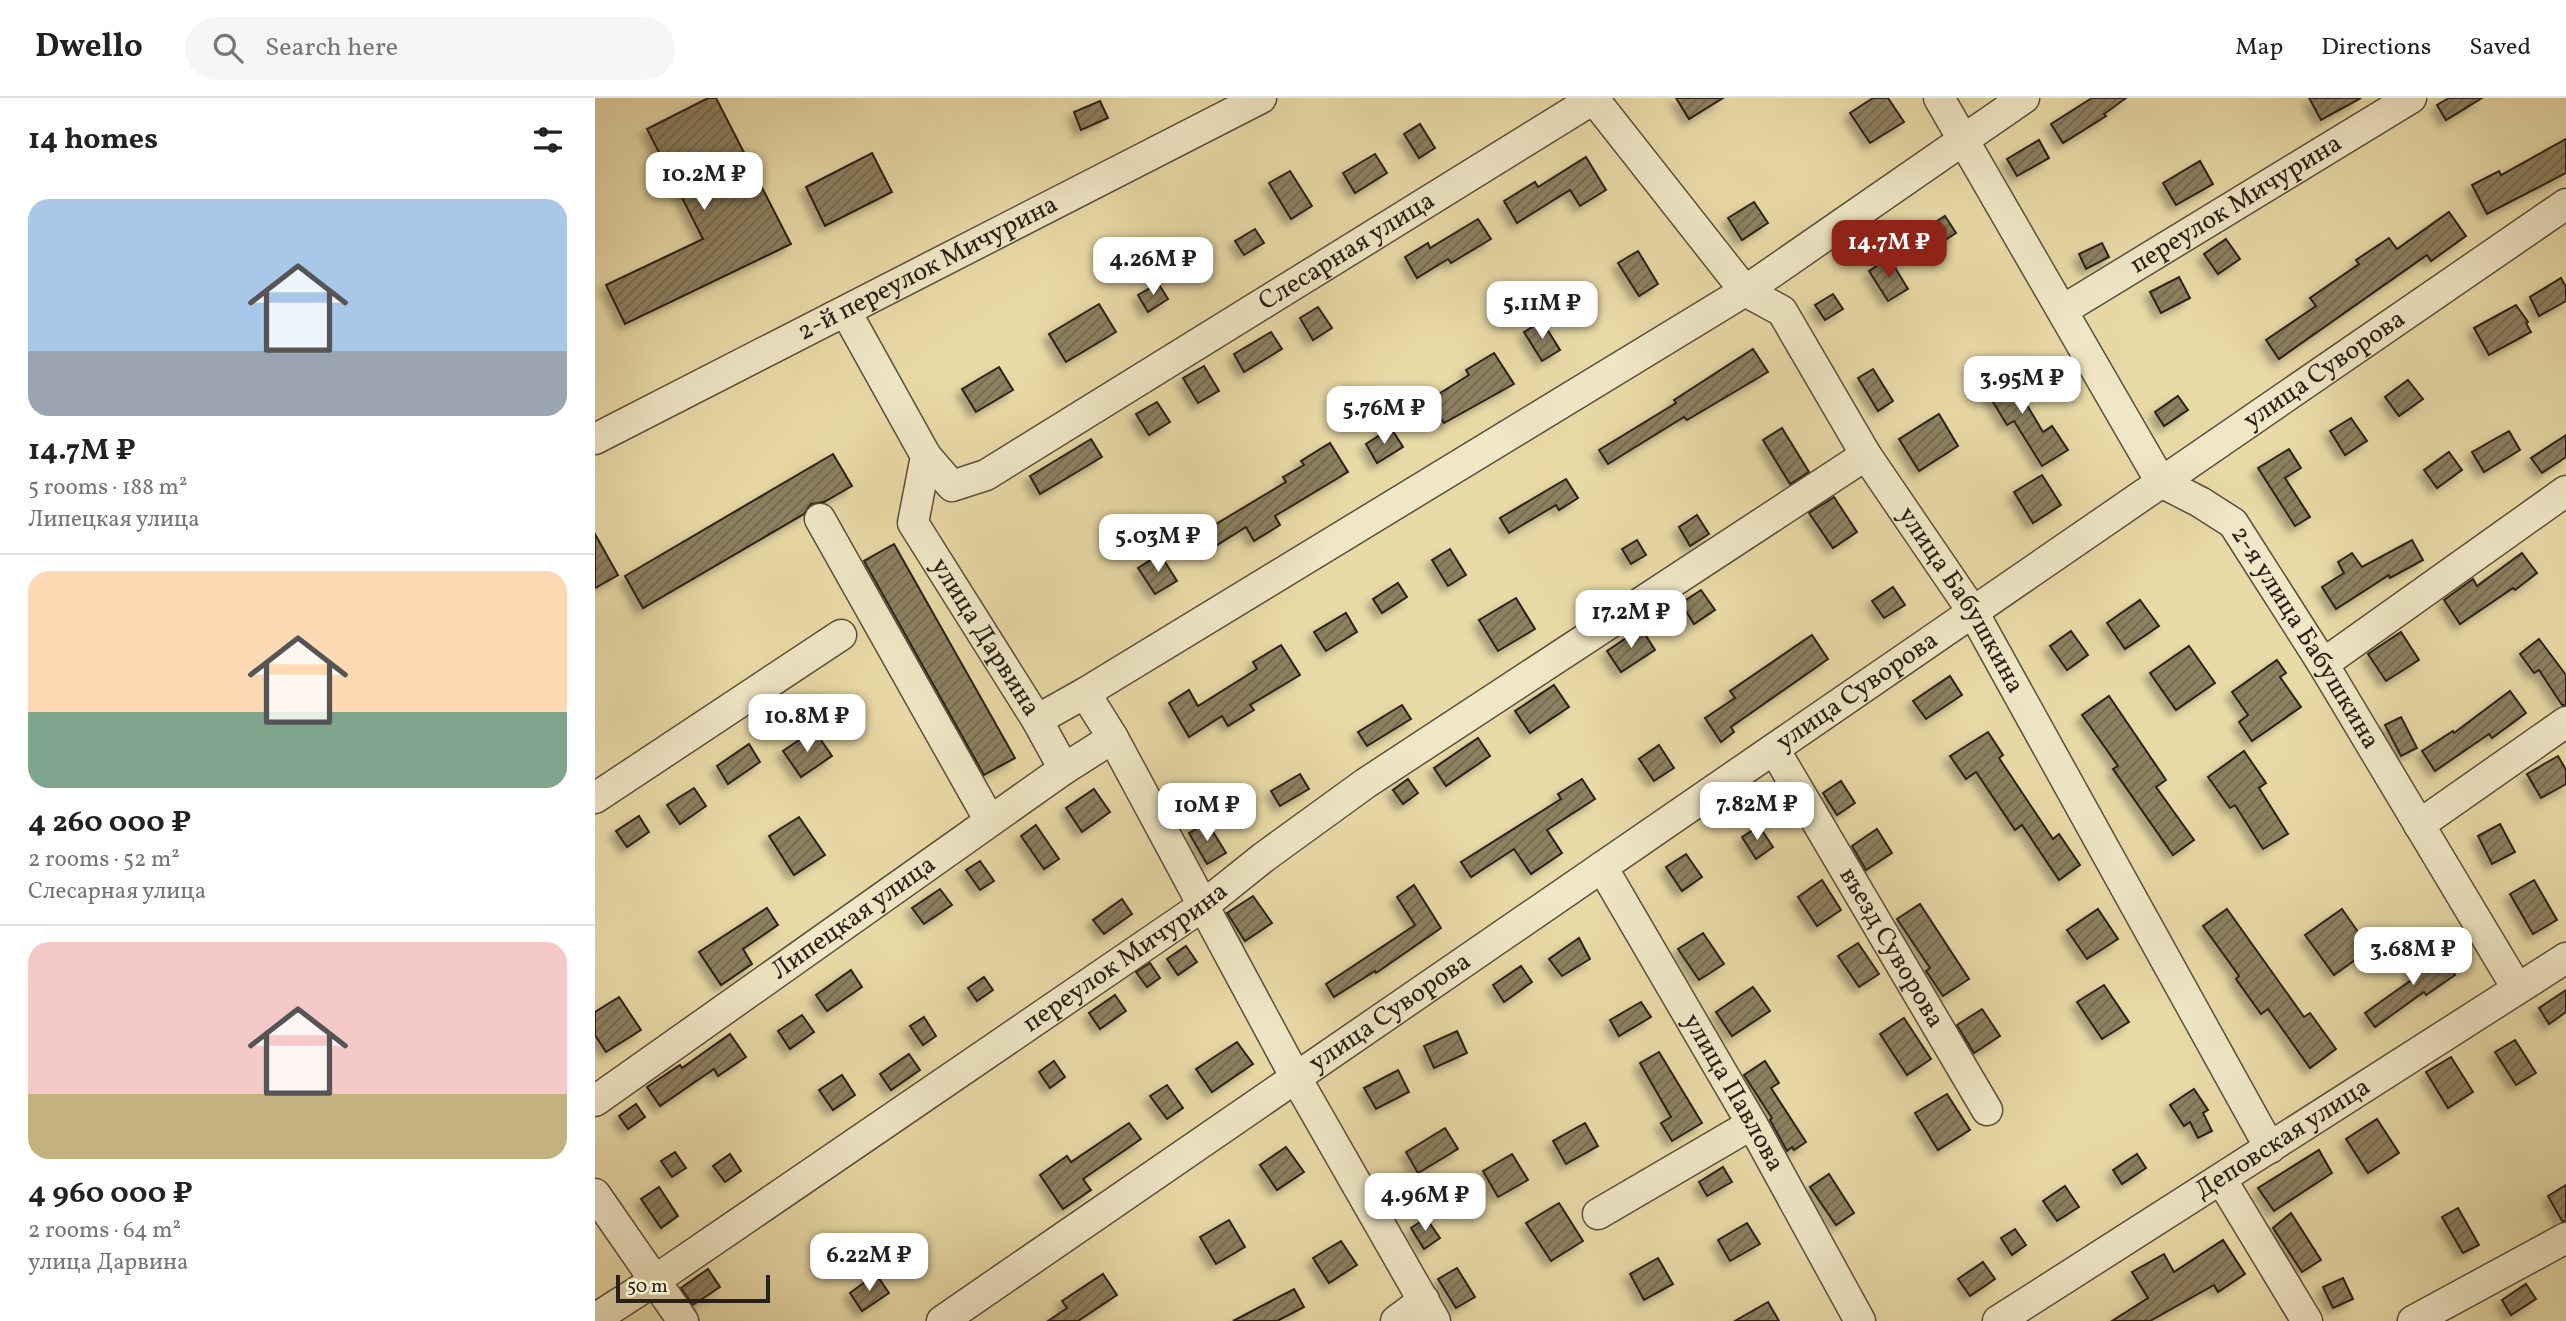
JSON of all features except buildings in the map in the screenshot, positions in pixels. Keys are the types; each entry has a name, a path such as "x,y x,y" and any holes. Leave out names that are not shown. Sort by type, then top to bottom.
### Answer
{"street":[{"name":"2-й переулок Мичурина","path":"595,439 1261,98"},
{"name":"улица Бабушкина","path":"1594,98 1745,291 1782,310 1866,455 1973,612 2270,1148"},
{"name":"Слесарная улица","path":"926,456 952,486 986,475 1594,98"},
{"path":"1940,98 2161,482"},
{"path":"1085,692 1745,291 2024,98"},
{"name":"переулок Мичурина","path":"2063,310 2411,98"},
{"name":"улица Суворова","path":"942,1321 2566,204"},
{"path":"846,312 926,456"},
{"name":"переулок Мичурина","path":"595,1319 1204,905 1264,857 1366,783 1866,455"},
{"name":"улица Дарвина","path":"926,456 913,523 1037,720 1085,692 1204,905 1296,1078 1430,1311"},
{"name":"2-я улица Бабушкина","path":"2161,482 2233,523 2323,664 2517,988"},
{"path":"2323,664 2566,491"},
{"path":"820,519 990,821"},
{"path":"595,798 841,635"},
{"path":"1037,720 1064,769"},
{"path":"2419,825 2566,722"},
{"name":"Липецкая улица","path":"595,1101 1064,769 1112,738"},
{"name":"въезд Суворова","path":"1774,749 1987,1110"},
{"name":"улица Павлова","path":"1602,867 1752,1124 1860,1321"},
{"name":"Деповская улица","path":"1998,1321 2566,958"},
{"path":"1598,1214 1752,1124"},
{"path":"2221,1179 2307,1321"},
{"path":"595,1195 683,1321"},
{"path":"2413,1321 2566,1238"},
{"path":"1396,1321 1430,1311"}]}
